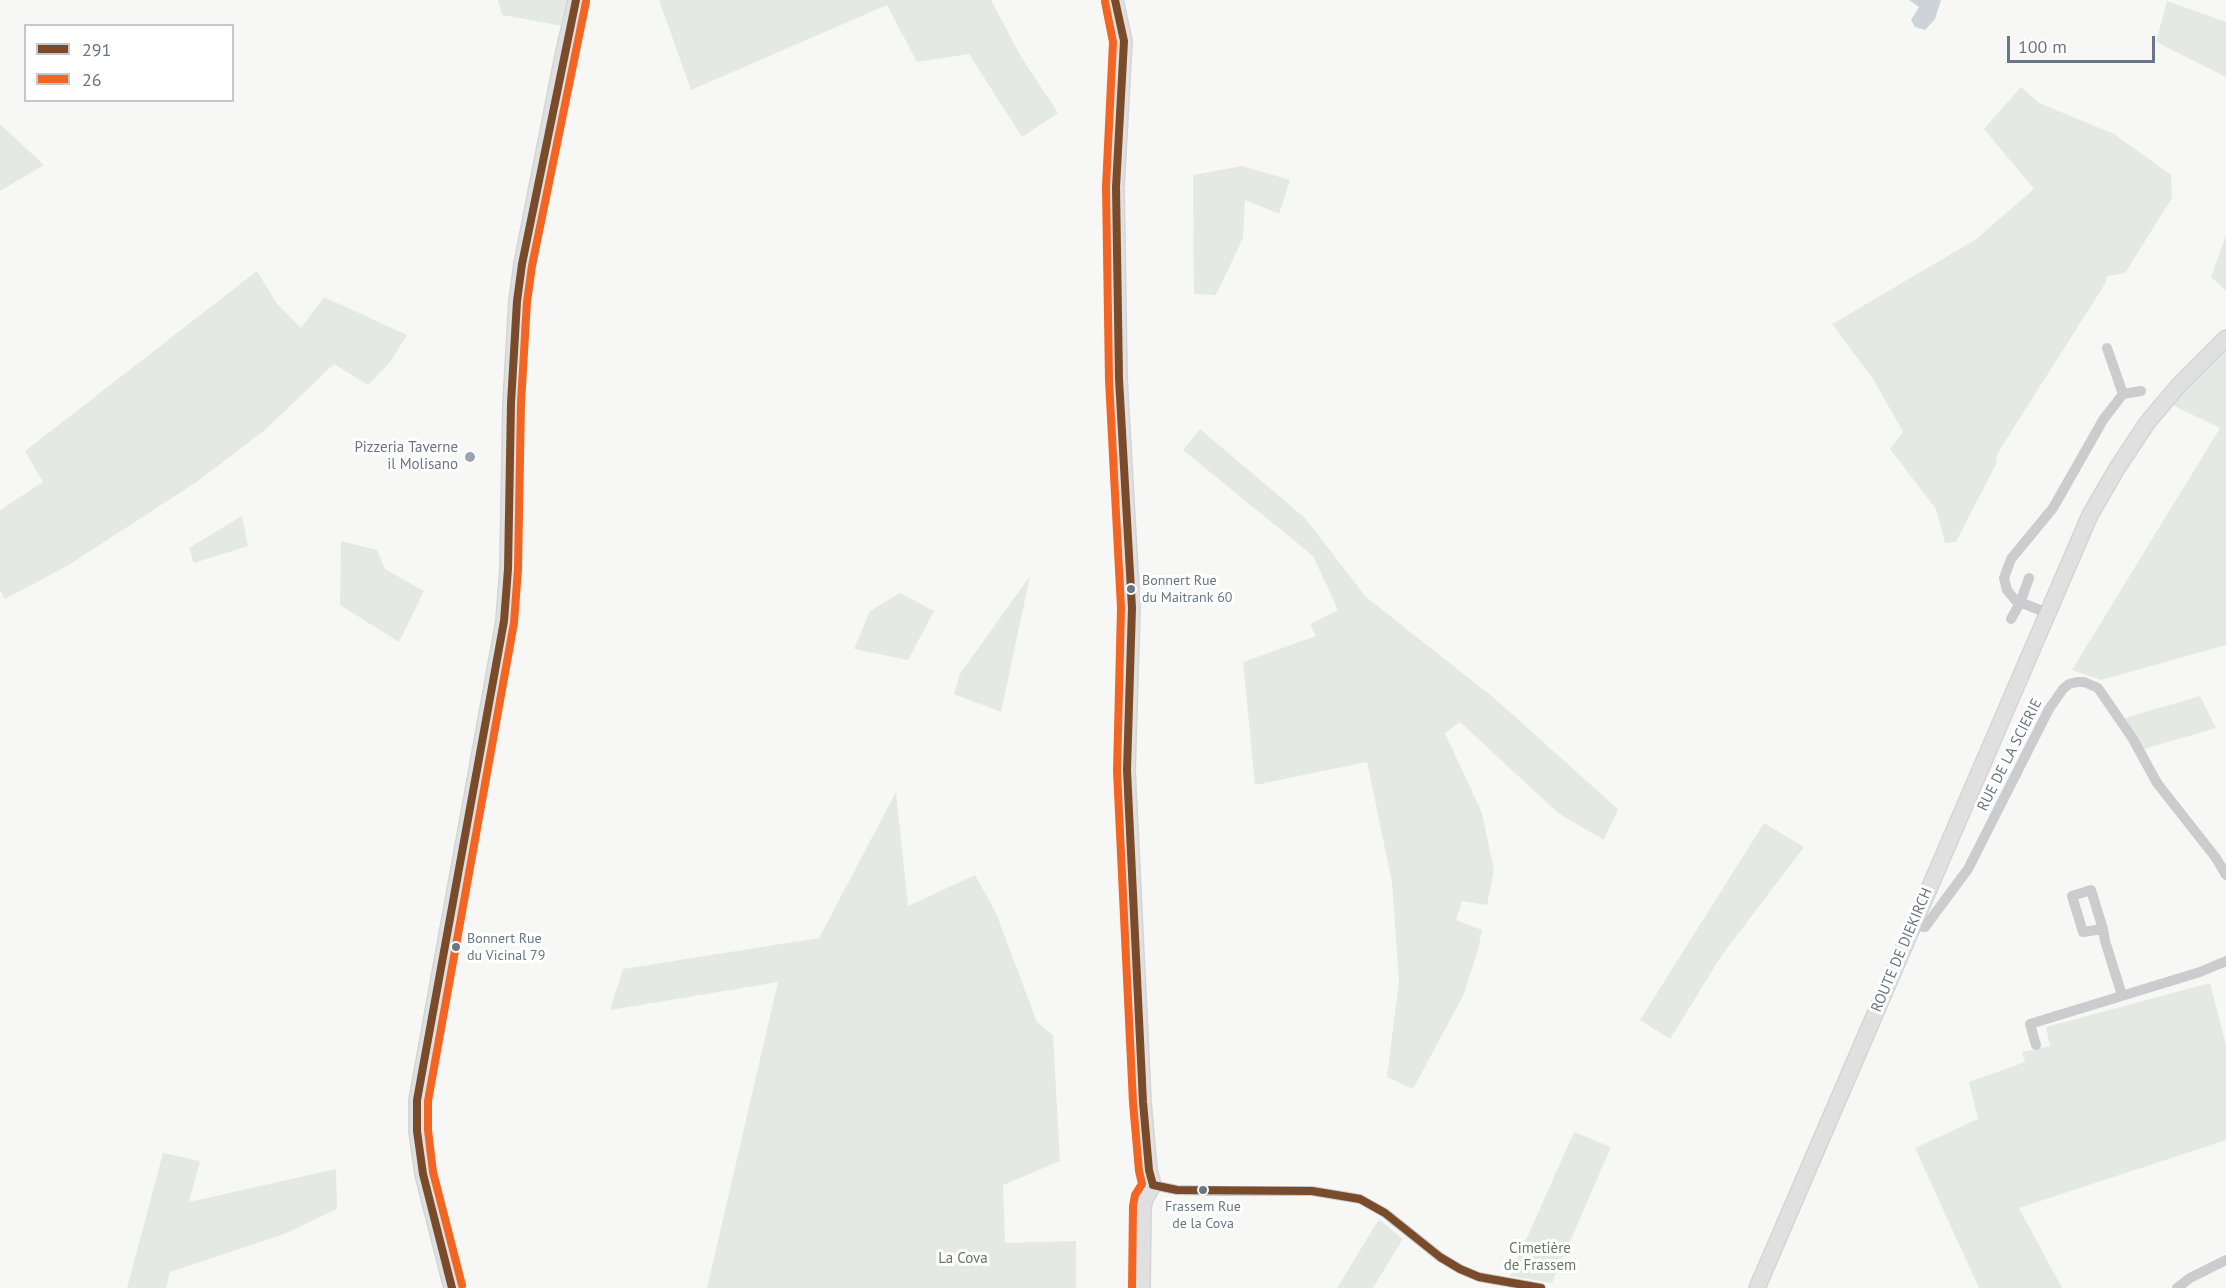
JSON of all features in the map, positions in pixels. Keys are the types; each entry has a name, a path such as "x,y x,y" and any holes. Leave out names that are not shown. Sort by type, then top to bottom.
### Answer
{"street":[{"path":"452,1288 423,1174 417,1131 417,1100 504,621 508,569 511,403 516,301 558,79 576,0"},
{"path":"1115,0 1124,42 1116,194 1119,379 1132,600 1127,770 1143,1102 1149,1170 1153,1185 1143,1207 1142,1288"},
{"name":"ROUTE DE DIEKIRCH","path":"1757,1288 2090,515 2147,423 2179,385 2226,338"},
{"path":"2107,348 2123,394"},
{"path":"2047,613 2020,603 2011,595 2004,578 2010,559 2054,508 2103,420 2123,394 2141,391"},
{"path":"2011,619 2020,603 2029,578"},
{"name":"RUE DE LA SCIERIE","path":"1913,925 1925,927 1968,869 2049,709 2063,689 2077,682 2084,682 2098,688 2133,739 2157,783 2217,858 2226,875"},
{"path":"2103,928 2122,995"},
{"path":"2036,1045 2030,1024 2200,972 2226,961"},
{"path":"1153,1185 1177,1190 1312,1191 1360,1199 1385,1213 1440,1257 1460,1269 1479,1277 1541,1288"},
{"path":"2177,1288 2190,1278 2226,1260"}],"green space":[{"path":"498,0 568,0 563,26 502,15"},
{"path":"659,0 991,0 1020,55 1058,113 1022,137 969,54 917,62 887,5 691,90"},
{"path":"2167,1 2226,22 2226,77 2156,42"},
{"path":"2021,87 2039,103 2114,134 2171,175 2172,198 2125,273 2108,276 1997,454 1996,464 1956,542 1945,543 1936,509 1890,449 1903,432 1873,379 1832,324 1975,240 2034,189 1984,129"},
{"path":"0,124 44,165 0,191"},
{"path":"1242,166 1290,180 1279,214 1245,200 1243,238 1216,295 1194,294 1193,175"},
{"path":"2226,235 2226,291 2211,277"},
{"path":"257,271 277,304 301,328 324,297 407,335 390,362 368,385 334,364 266,429 198,481 67,566 5,599 0,590 0,510 43,482 25,451"},
{"path":"2226,348 2226,645 2101,680 2072,670 2220,428 2172,405"},
{"path":"1200,429 1305,518 1366,597 1494,698 1618,809 1604,840 1558,813 1460,722 1445,733 1482,813 1494,870 1487,905 1462,901 1456,920 1482,930 1478,950 1463,996 1413,1089 1387,1077 1399,981 1392,882 1367,762 1255,785 1243,662 1316,636 1310,624 1338,610 1313,556 1183,450"},
{"path":"242,516 248,546 194,563 189,548"},
{"path":"341,541 377,550 385,569 424,591 399,642 340,605"},
{"path":"1030,576 1001,712 954,694 960,674"},
{"path":"900,593 934,611 908,660 854,649 870,611"},
{"path":"2200,696 2216,728 2144,749 2125,718"},
{"name":"La Cova","path":"896,792 908,906 975,875 996,913 1037,1022 1053,1035 1060,1161 1003,1185 1005,1243 1076,1241 1076,1288 707,1288 778,982 610,1010 623,969 819,938"},
{"path":"1764,823 1804,847 1722,955 1670,1039 1640,1020"},
{"path":"2210,983 2226,1045 2226,1140 2019,1208 2062,1288 1979,1288 1915,1148 1978,1119 1969,1082 2025,1062 2022,1052 2050,1046 2046,1027"},
{"name":"Cimetière de Frassem","path":"1574,1132 1611,1147 1552,1283 1510,1276"},
{"path":"163,1153 200,1161 189,1202 336,1169 337,1209 284,1234 170,1272 166,1288 127,1288"},
{"path":"1379,1219 1403,1239 1373,1288 1337,1288"}],"shaded area":[{"path":"1909,0 1941,0 1935,19 1925,30 1915,27 1911,20 1919,7"}],"transit line":[{"name":"291","path":"452,1288 423,1174 417,1131 417,1100 504,621 508,569 511,403 517,301 522,264 576,0"},
{"name":"291","path":"1115,0 1124,41 1116,187 1119,379 1132,608 1127,770 1143,1102 1149,1170 1153,1185"},
{"name":"26","path":"462,1285 433,1172 428,1130 428,1101 514,623 518,569 521,403 527,302 532,266 586,2"},
{"name":"26","path":"1105,2 1113,42 1106,187 1109,380 1121,608 1117,771 1133,1103 1142,1184 1135,1195 1133,1206 1132,1288"},
{"name":"291","path":"1153,1185 1177,1190 1312,1191 1360,1199 1385,1213 1440,1257 1460,1269 1479,1277 1541,1288"}],"place":[{"name":"Pizzeria Taverne il Molisano","path":"470,457"},
{"name":"Bonnert Rue du Maitrank 60","path":"1131,589"},
{"name":"Bonnert Rue du Vicinal 79","path":"456,947"},
{"name":"Frassem Rue de la Cova","path":"1203,1190"}]}
